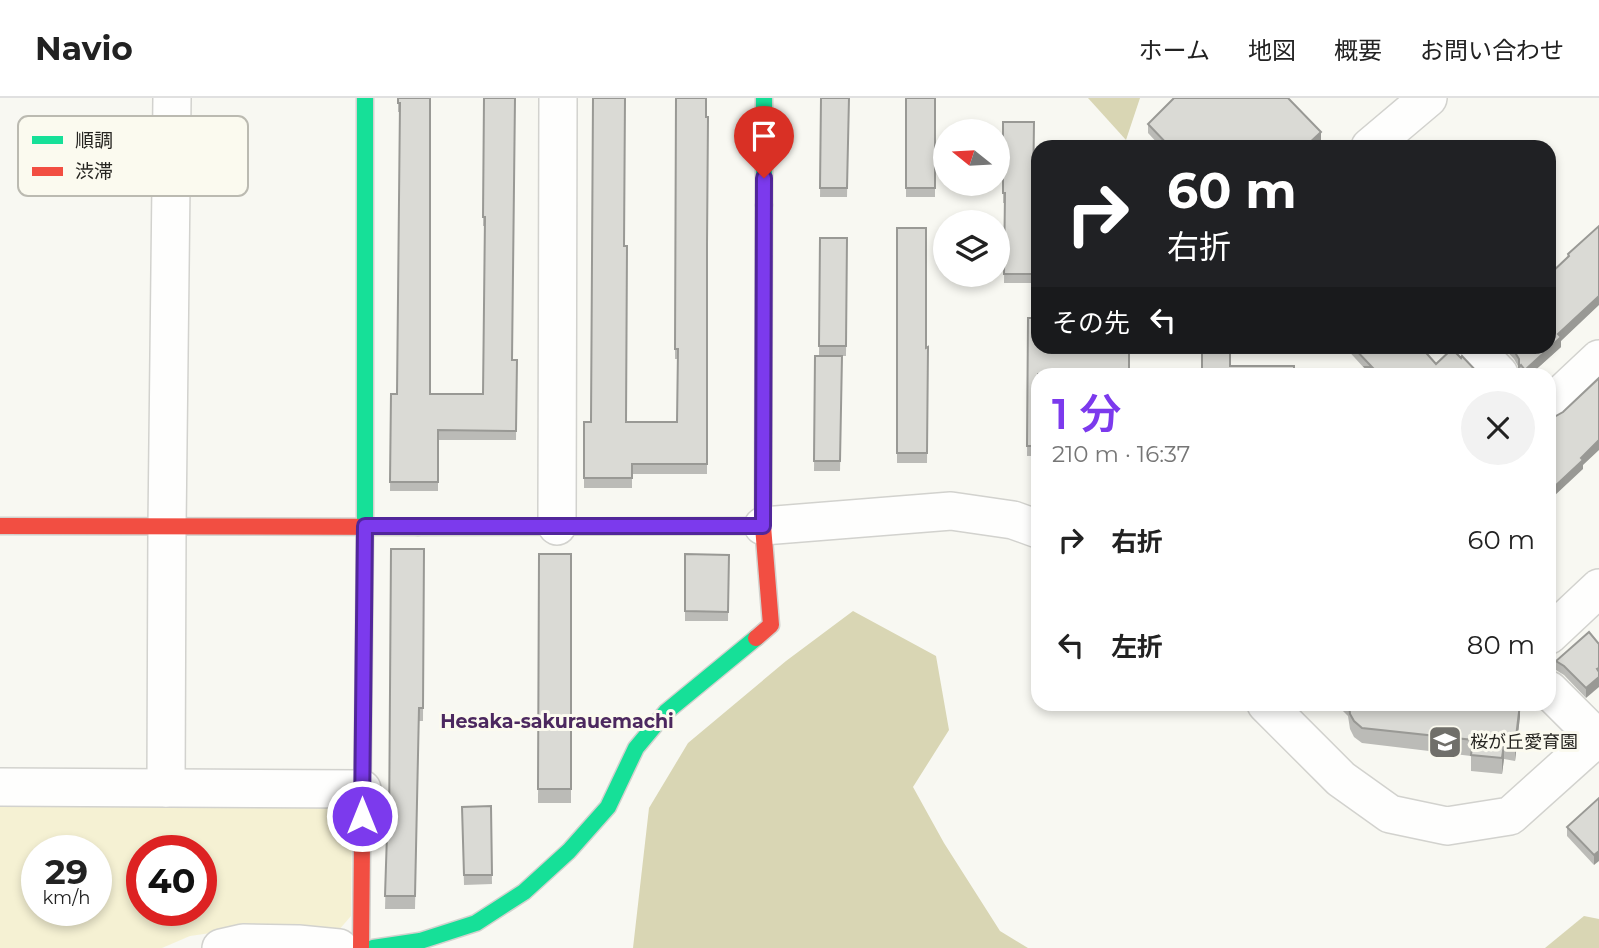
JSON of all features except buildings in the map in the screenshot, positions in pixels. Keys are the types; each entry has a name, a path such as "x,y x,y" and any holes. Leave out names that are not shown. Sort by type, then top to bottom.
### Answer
{"street":[{"path":"172,98 172,116"},
{"path":"361,948 365,98"},
{"path":"557,526 558,98"},
{"path":"373,948 420,941 476,923 524,892 569,850 608,807 636,748 666,712 771,625 763,526 764,98"},
{"path":"1378,140 1427,98"},
{"path":"166,788 171,196"},
{"path":"1480,354 1493,368"},
{"path":"1556,400 1599,359"},
{"path":"0,526 763,526 951,511 1013,520 1031,526"},
{"path":"1556,628 1599,588"},
{"path":"1273,711 1341,779 1390,814 1447,825 1510,816 1598,737 1556,697"},
{"path":"0,787 362,789"},
{"path":"221,948 243,943 339,948"}],"shaded area":[{"path":"1088,98 1140,98 1126,140"},
{"path":"853,611 936,656 949,730 913,787 944,843 1000,931 1028,948 633,948 649,808 688,743 786,661"},
{"path":"0,799 337,800 352,814 351,916 338,931 245,928 190,936 162,948 0,948"},
{"path":"1584,916 1599,919 1599,948 1545,948"}],"traffic: fast":[{"path":"365,98 365,530"},
{"path":"764,98 764,205"},
{"path":"418,527 763,526"},
{"path":"373,948 420,941 476,923 524,892 569,851 608,807 636,748 666,712 756,638"}],"traffic: jam":[{"path":"756,638 771,625 763,526 764,205"},
{"path":"0,526 418,527"},
{"path":"361,948 365,530"}],"place":[{"name":"桜が丘愛育園","path":"1445,742"}],"district":[{"name":"Hesaka-sakurauemachi","path":"557,721"}],"route":[{"path":"362,816 365,526 763,526 764,178"}]}
